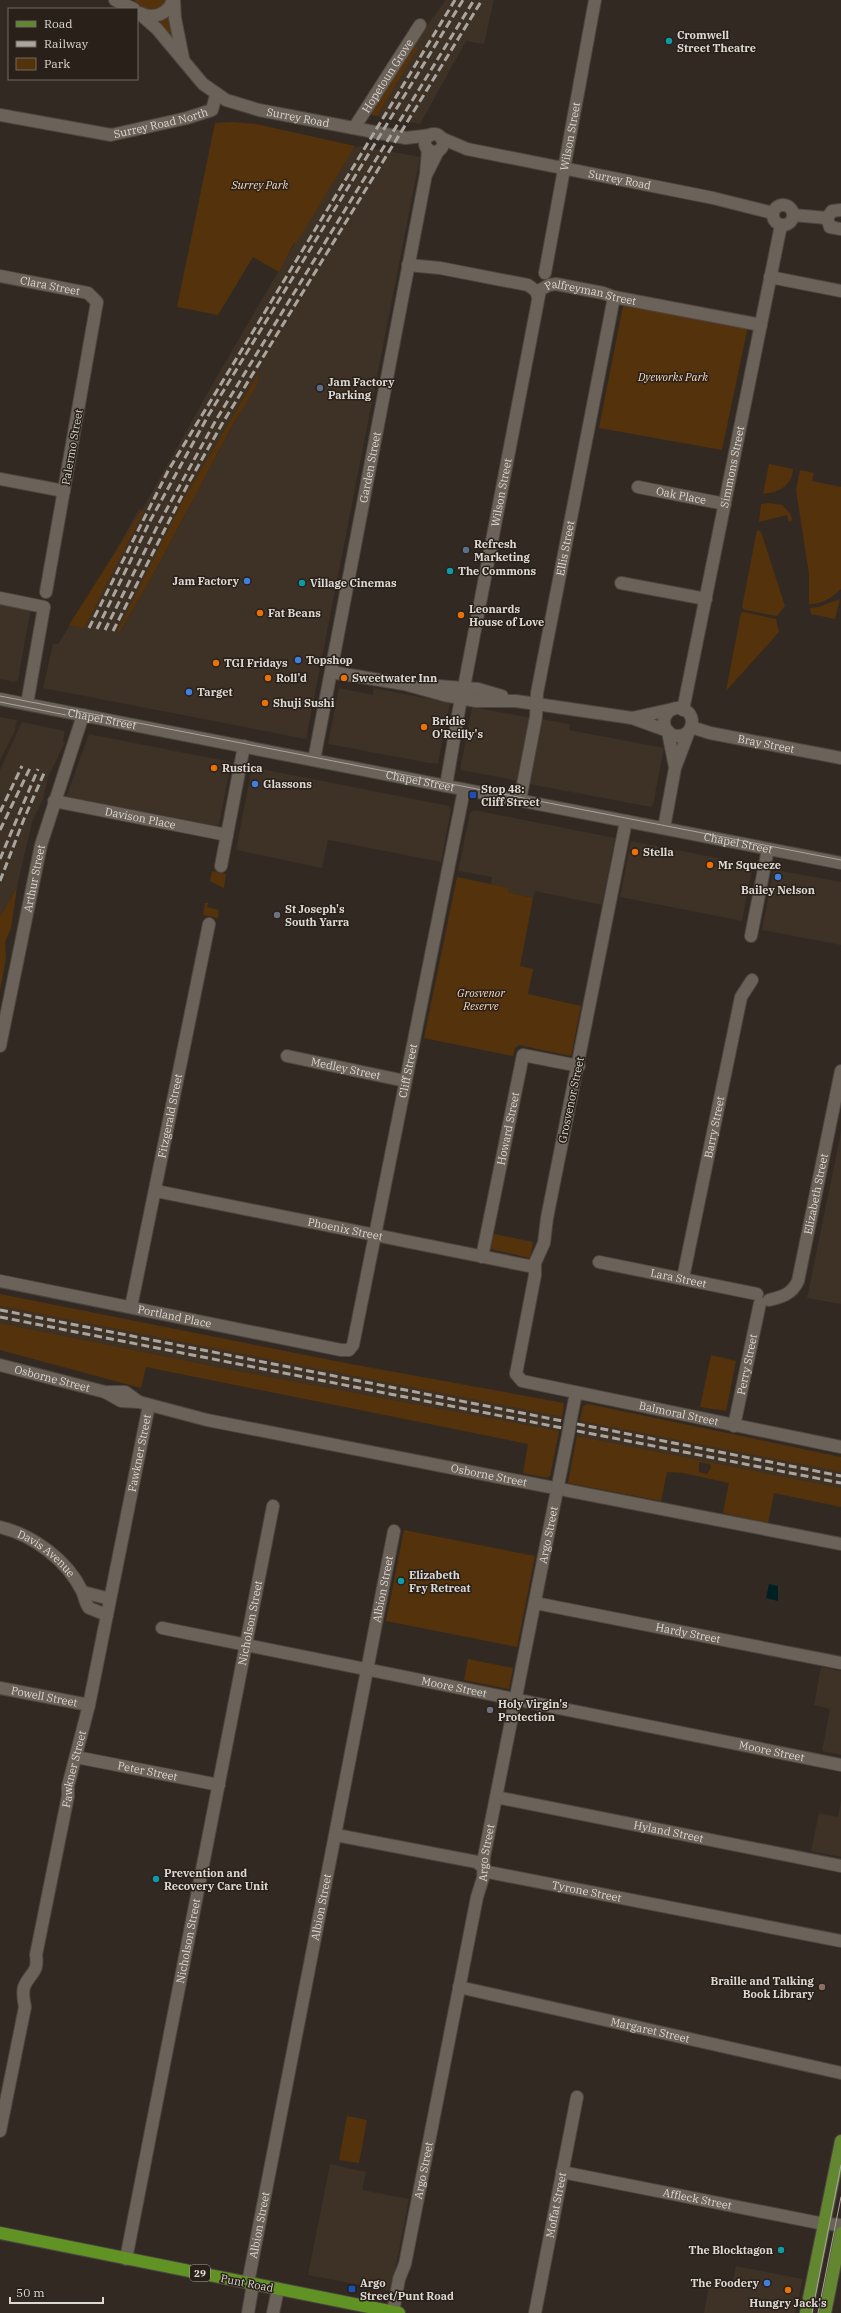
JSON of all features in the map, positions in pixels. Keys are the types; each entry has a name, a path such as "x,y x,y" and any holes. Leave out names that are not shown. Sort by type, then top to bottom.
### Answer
{"highway":[{"name":"Punt Road","path":"0,2233 396,2312"}],"main road":[{"path":"806,2313 833,2224 841,2141"},
{"path":"825,2313 841,2234"}],"street":[{"path":"115,0 132,8"},
{"path":"138,11 148,16 158,15 167,10 174,0"},
{"path":"174,0 175,18 184,61"},
{"name":"Wilson Street","path":"545,273 595,0"},
{"path":"138,12 199,79 216,95"},
{"name":"Hopetoun Grove","path":"354,128 420,25"},
{"name":"Surrey Road","path":"216,95 232,102 259,110 406,138 413,143 467,149 713,198 773,213"},
{"name":"Surrey Road North","path":"0,115 111,135 187,118 212,110 216,95"},
{"name":"Garden Street","path":"314,760 408,265 426,174 434,145"},
{"path":"782,205 791,209 793,215 787,224 781,225 775,222 773,213 776,207 782,205"},
{"path":"827,218 832,211 841,208"},
{"path":"793,215 827,218"},
{"path":"827,218 830,227 841,229"},
{"name":"Simmons Street","path":"678,710 706,599 781,225"},
{"name":"Palfreyman Street","path":"408,265 440,268 528,285 536,291 538,297"},
{"name":"Clara Street","path":"0,276 88,293 97,302"},
{"path":"770,277 841,291"},
{"name":"Palfreyman Street","path":"538,297 544,286 551,284 761,325"},
{"name":"Wilson Street","path":"446,786 538,297"},
{"name":"Ellis Street","path":"520,800 536,717 536,703 614,297"},
{"name":"Palermo Street","path":"46,592 97,302"},
{"path":"0,479 64,491"},
{"name":"Oak Place","path":"638,487 725,504"},
{"path":"621,583 706,599"},
{"path":"0,598 44,607 27,704"},
{"path":"331,672 463,693 476,701 516,701 536,703 632,718 681,736 690,729"},
{"name":"Chapel Street","path":"0,699 841,863"},
{"path":"632,718 678,710 690,715 690,729 676,768 664,828"},
{"path":"676,768 665,718 678,710"},
{"name":"Arthur Street","path":"0,1046 41,845 83,715"},
{"name":"Bray Street","path":"690,729 841,758"},
{"path":"220,866 244,746"},
{"name":"Cliff Street","path":"350,1350 375,1236 464,790"},
{"name":"Davison Place","path":"54,801 227,835"},
{"name":"Grosvenor Street","path":"517,1378 516,1371 535,1275 534,1267 544,1243 547,1218 579,1066 626,821"},
{"path":"751,936 768,849"},
{"name":"Fitzgerald Street","path":"131,1307 156,1191 209,924"},
{"name":"Barry Street","path":"683,1278 741,997 752,980"},
{"name":"Howard Street","path":"482,1257 523,1055 579,1066"},
{"name":"Medley Street","path":"287,1056 405,1081"},
{"name":"Elizabeth Street","path":"762,1299 786,1295 795,1287 798,1281 841,1071"},
{"name":"Phoenix Street","path":"156,1191 534,1267"},
{"name":"Lara Street","path":"599,1262 683,1278 762,1299"},
{"name":"Portland Place","path":"0,1281 341,1350 350,1350"},
{"name":"Perry Street","path":"734,1426 762,1299"},
{"name":"Osborne Street","path":"0,1365 105,1392 125,1392 144,1403 207,1420 841,1544"},
{"name":"Balmoral Street","path":"517,1378 522,1381 576,1393 841,1447"},
{"name":"Argo Street","path":"396,2312 399,2279 405,2264 459,1987 484,1868 496,1797 576,1393"},
{"name":"Fawkner Street","path":"0,2131 25,2007 23,1993 24,1986 36,1971 36,1955 68,1796 68,1786 89,1705 107,1615 144,1403"},
{"name":"Nicholson Street","path":"126,2259 273,1506"},
{"name":"Davis Avenue","path":"0,1527 18,1533 49,1552 83,1592 86,1604 91,1610 107,1615"},
{"name":"Albion Street","path":"248,2313 251,2283 394,1531"},
{"path":"83,1592 110,1599"},
{"name":"Hardy Street","path":"535,1603 841,1663"},
{"name":"Moore Street","path":"162,1628 841,1765"},
{"name":"Powell Street","path":"0,1688 89,1705"},
{"name":"Peter Street","path":"76,1757 219,1785"},
{"name":"Hyland Street","path":"496,1797 841,1866"},
{"name":"Tyrone Street","path":"336,1835 477,1862 488,1872 841,1941"},
{"name":"Margaret Street","path":"459,1987 841,2073"},
{"name":"Moffat Street","path":"535,2313 546,2250 577,2097"},
{"name":"Affleck Street","path":"562,2172 833,2224"},
{"path":"273,2313 278,2289"}],"shaded area":[{"path":"446,0 494,0 484,44 466,41 420,124 371,115 368,113 413,44"},
{"path":"360,146 420,157 306,739 43,688 53,644 58,644 113,556 139,509 142,510 216,378 350,149","holes":["257,375 259,376 256,385 233,424 160,562 120,632 118,632 184,498"]},
{"path":"0,602 31,608 18,680 14,682 0,679"},
{"path":"339,688 373,695 374,688 450,703 438,763 429,763 328,744"},
{"path":"472,707 532,718 519,781 460,770"},
{"path":"0,717 17,720 14,733 0,760"},
{"path":"541,719 570,724 569,730 664,748 653,805 651,807 529,784"},
{"path":"22,722 65,731 63,741 65,742 48,777 43,799 32,822 17,887 0,917 0,770"},
{"path":"89,734 231,762 218,830 65,800"},
{"path":"252,767 449,806 451,809 441,862 328,840 322,868 236,850"},
{"path":"474,810 615,838 602,905 535,891 533,898 508,892 509,888 491,884 492,877 458,871 470,813"},
{"path":"631,841 748,864 752,869 742,921 620,897"},
{"path":"777,870 841,882 841,945 762,930 773,872"},
{"path":"841,1132 841,1304 807,1298"},
{"path":"0,1306 562,1417 559,1431 238,1371 0,1323"},
{"path":"580,1421 841,1472 841,1488 577,1436"},
{"path":"821,1667 841,1671 841,1755 822,1751 830,1709 814,1705"},
{"path":"841,1801 841,1857 811,1851 819,1813 838,1817"},
{"path":"330,2164 366,2172 362,2190 409,2199 391,2291 308,2275"},
{"path":"736,2266 803,2279 795,2313 704,2313 709,2285 731,2289"}],"green space":[{"path":"134,0 167,0 160,8 155,10 146,10 137,5"},
{"path":"167,16 169,17 174,39 173,42 156,20"},
{"path":"413,44 418,48 377,116 368,113"},
{"name":"Surrey Park","path":"232,122 256,124 355,146 296,244 294,243 279,272 253,257 218,315 177,307 215,123"},
{"name":"Dyeworks Park","path":"623,306 748,326 722,450 599,428"},
{"path":"257,375 259,375 257,385 233,424 160,562 120,632 117,632 184,498"},
{"path":"769,464 793,469 792,475 784,487 774,492 763,494"},
{"path":"800,470 814,473 812,481 841,487 841,589 826,600 814,604 809,604 809,574 796,490"},
{"path":"769,503 782,505 790,513 792,520 789,522 787,515 759,522 761,504"},
{"path":"142,510 144,511 84,628 69,625"},
{"path":"757,530 761,532 785,606 777,616 745,610 742,607"},
{"path":"840,599 835,619 811,614 810,608 819,607"},
{"path":"744,612 776,619 779,632 726,691 741,613"},
{"path":"212,871 226,874 224,888 210,881"},
{"name":"Grosvenor Reserve","path":"457,877 509,888 508,892 533,898 520,966 533,969 528,994 581,1006 571,1056 519,1045 515,1048 513,1056 424,1038"},
{"path":"17,887 11,928 5,942 6,958 0,990 0,917"},
{"path":"205,903 208,903 207,907 219,910 218,918 203,915"},
{"path":"494,1234 533,1242 530,1258 491,1249"},
{"path":"0,1294 351,1364 564,1403 562,1417 0,1306"},
{"path":"0,1323 238,1371 559,1431 550,1476 547,1478 523,1473 528,1444 146,1367 141,1388 0,1350"},
{"path":"711,1355 736,1361 726,1411 700,1407"},
{"path":"588,1404 841,1457 841,1472 580,1421 583,1406"},
{"path":"577,1436 841,1488 841,1507 774,1493 768,1523 723,1513 729,1483 683,1473 667,1472 661,1501 568,1483","holes":["699,1462 710,1464 711,1468 707,1474 699,1472"]},
{"path":"404,1530 535,1556 517,1647 386,1621"},
{"path":"468,1659 513,1668 509,1689 464,1680"},
{"path":"347,2116 367,2120 359,2163 339,2160"}],"water":[{"path":"769,1584 778,1586 778,1601 766,1598"}],"tram line":[{"path":"0,696 841,860"},
{"path":"0,702 66,715"},
{"path":"812,2313 841,2165"},
{"path":"818,2313 841,2197"}],"railway":[{"path":"89,628 168,471 455,0"},
{"path":"97,629 150,521 208,416 463,0"},
{"path":"105,630 158,525 216,420 474,0"},
{"path":"113,631 189,482 222,424 482,0"},
{"path":"0,812 22,766"},
{"path":"0,830 30,768"},
{"path":"0,859 38,769"},
{"path":"0,881 24,819 45,771"},
{"path":"0,1310 841,1476"},
{"path":"0,1317 841,1483"}],"place":[{"name":"Cromwell Street Theatre","path":"669,41"},
{"name":"Jam Factory Parking","path":"320,388"},
{"name":"Refresh Marketing","path":"466,550"},
{"name":"The Commons","path":"450,571"},
{"name":"Jam Factory","path":"247,581"},
{"name":"Village Cinemas","path":"302,583"},
{"name":"Fat Beans","path":"260,613"},
{"name":"Leonards House of Love","path":"461,615"},
{"name":"Topshop","path":"298,660"},
{"name":"TGI Fridays","path":"216,663"},
{"name":"Roll'd","path":"268,678"},
{"name":"Sweetwater Inn","path":"344,678"},
{"name":"Target","path":"189,692"},
{"name":"Shuji Sushi","path":"265,703"},
{"name":"Bridie O'Reilly's","path":"424,727"},
{"name":"Rustica","path":"214,768"},
{"name":"Glassons","path":"255,784"},
{"name":"Stop 48: Cliff Street","path":"473,795"},
{"name":"Stella","path":"635,852"},
{"name":"Mr Squeeze","path":"710,865"},
{"name":"Bailey Nelson","path":"778,877"},
{"name":"St Joseph's South Yarra","path":"277,915"},
{"name":"Elizabeth Fry Retreat","path":"401,1581"},
{"name":"Holy Virgin's Protection","path":"490,1710"},
{"name":"Prevention and Recovery Care Unit","path":"156,1879"},
{"name":"Braille and Talking Book Library","path":"822,1987"},
{"name":"The Blocktagon","path":"781,2250"},
{"name":"The Foodery","path":"767,2283"},
{"name":"Argo Street/Punt Road","path":"352,2289"},
{"name":"Hungry Jack's","path":"788,2290"}]}
